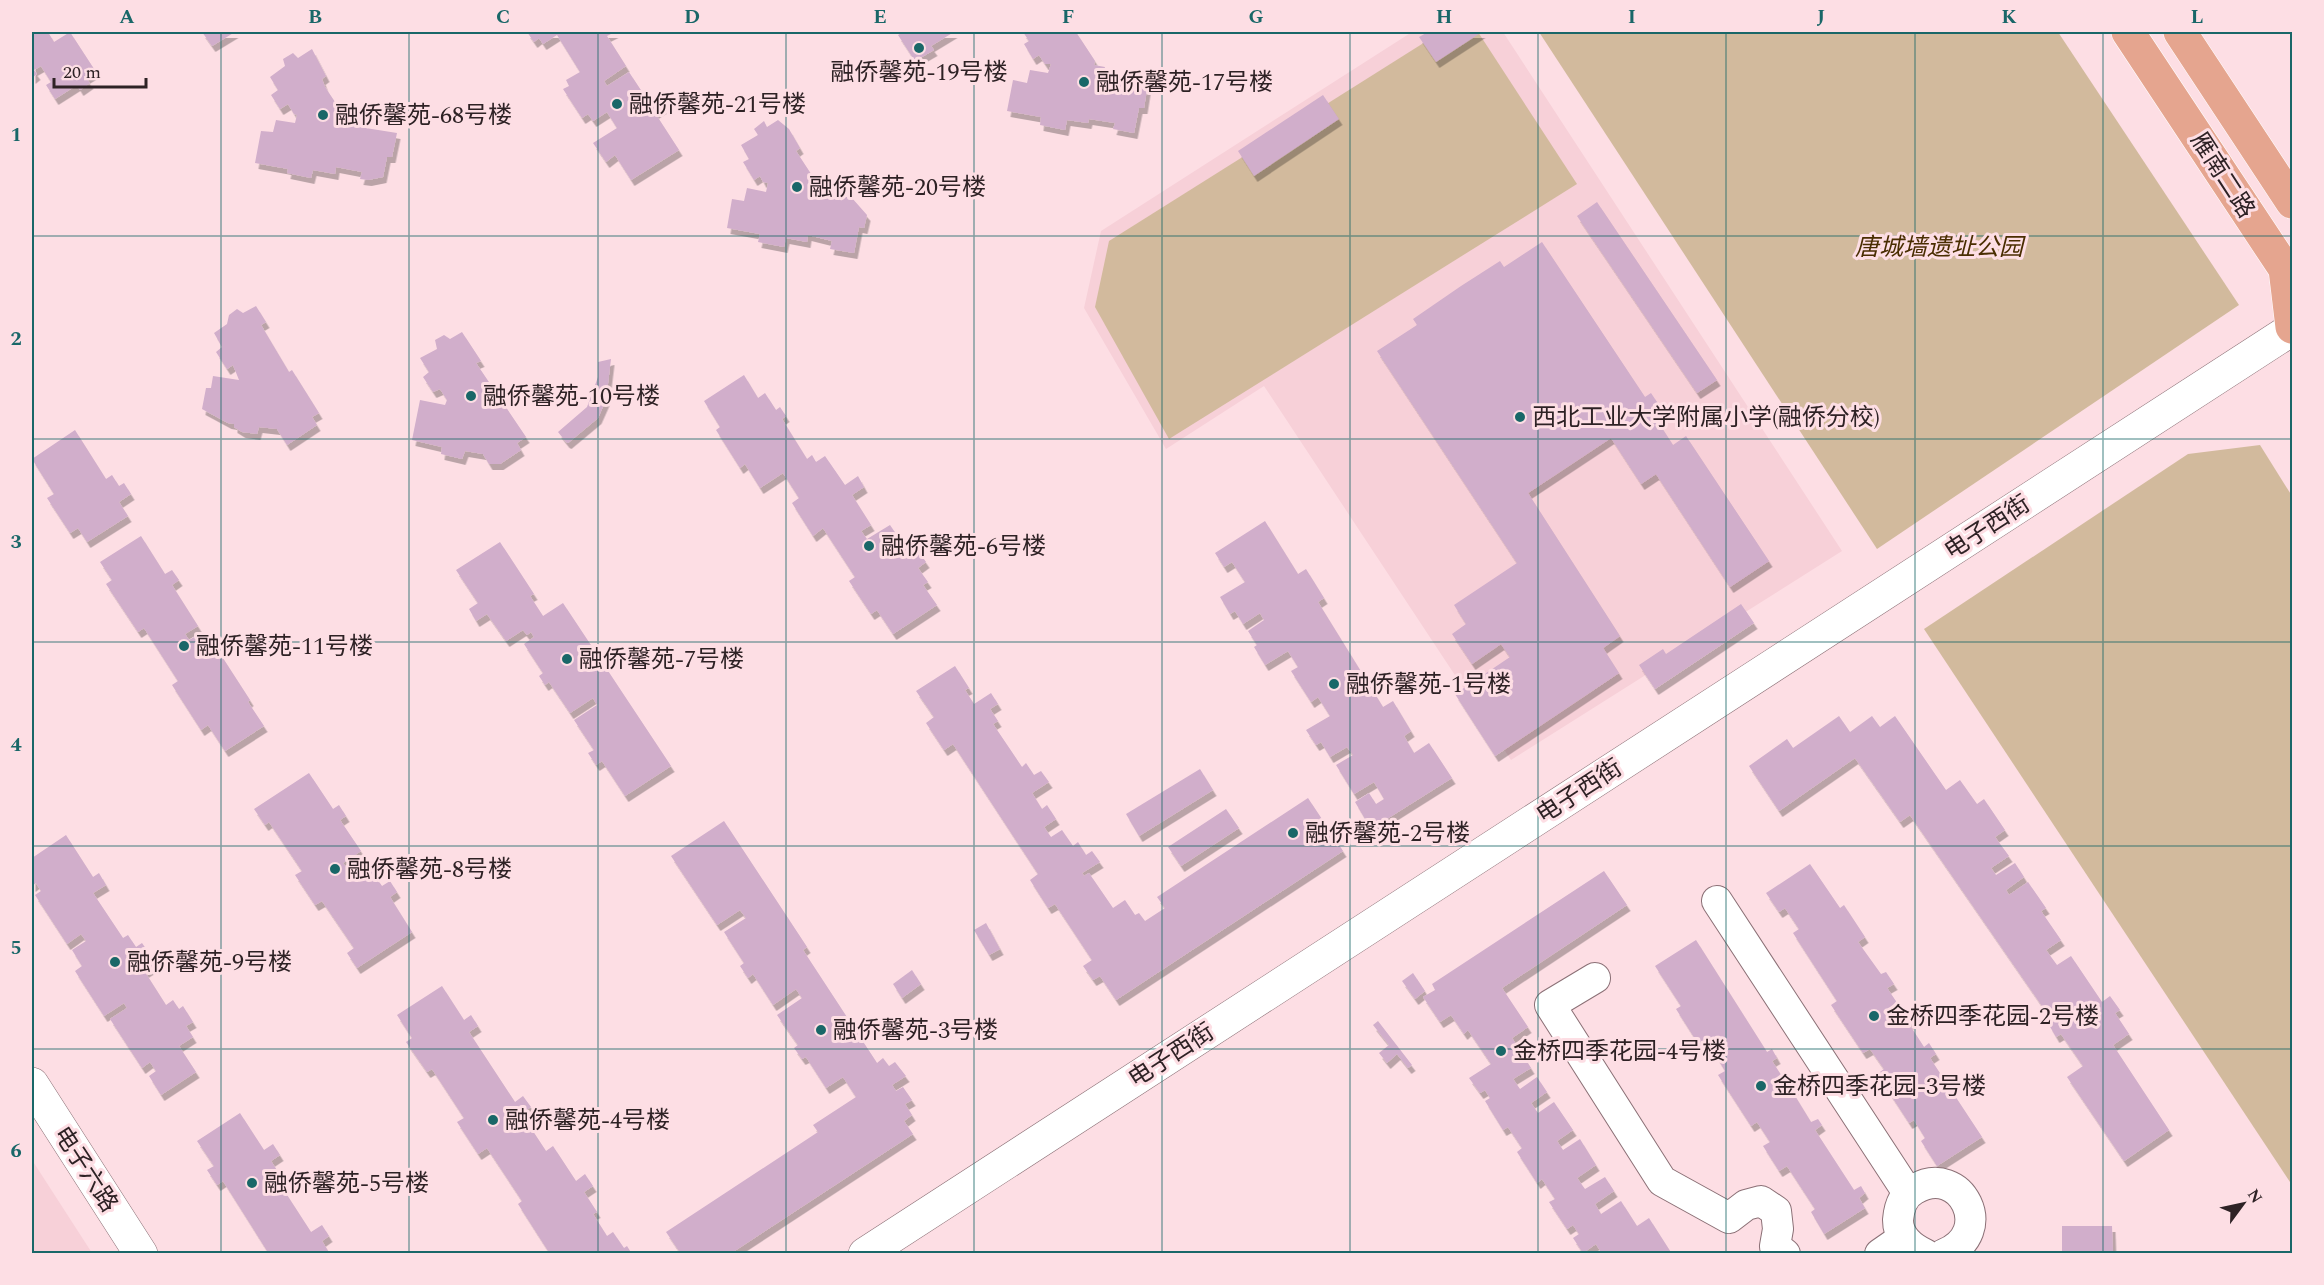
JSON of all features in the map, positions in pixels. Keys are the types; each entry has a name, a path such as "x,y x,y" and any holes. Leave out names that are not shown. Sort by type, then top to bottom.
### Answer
{"main road":[{"name":"雁南二路","path":"2128,32 2285,269 2292,328"},
{"name":"雁南二路","path":"2180,32 2292,202"}],"street":[{"name":"电子西街","path":"865,1254 2292,328"},
{"path":"1716,901 1908,1193"},
{"path":"1594,978 1550,1005 1662,1181 1729,1218 1746,1204 1761,1201 1776,1211 1778,1229 1775,1246 1785,1254"},
{"name":"电子六路","path":"32,1084 141,1254"},
{"path":"1903,1248 1898,1225 1899,1212 1908,1193 1923,1184 1944,1184 1956,1189 1967,1204 1971,1218 1964,1240 1955,1249 1944,1254"}],"shaded area":[{"name":"西北工业大学附属小学(融侨分校)","path":"1412,32 1503,32 1842,551 1511,760 1264,386 1166,449 1084,308 1101,231"},
{"path":"32,1160 92,1253 32,1253"}],"green space":[{"path":"1441,32 1478,32 1577,184 1169,439 1095,307 1109,241"},
{"name":"唐城墙遗址公园","path":"1539,32 2058,32 2239,305 1877,549"},
{"path":"2260,445 2292,496 2292,1185 1924,629 2188,454"}],"building":[{"path":"32,32 48,32 54,42 70,32 96,72 86,78 90,83 80,90 77,85 55,99 46,85 51,82 41,66 34,70 37,74 32,78"},
{"path":"202,32 235,32 212,46"},
{"name":"融侨馨苑-21号楼","path":"527,32 615,32 607,36 626,66 604,81 607,86 629,72 648,101 656,96 663,108 655,113 679,150 631,180 615,155 606,162 593,143 617,128 607,112 593,121 588,114 582,118 563,89 569,86 566,80 580,72 557,35 543,44 539,38 534,42"},
{"name":"融侨馨苑-19号楼","path":"903,32 954,32 931,46 934,50 915,61 898,35"},
{"name":"融侨馨苑-17号楼","path":"1023,32 1076,32 1095,61 1094,65 1105,67 1103,74 1148,83 1144,108 1139,108 1134,133 1113,129 1115,123 1089,119 1088,123 1067,120 1065,130 1040,125 1041,117 1007,111 1013,80 1027,83 1030,70 1048,73 1051,64 1045,64 1039,55 1033,59 1024,44 1029,41"},
{"path":"1428,32 1482,32 1436,62 1419,37"},
{"name":"融侨馨苑-68号楼","path":"312,49 326,76 322,79 325,87 343,114 354,116 353,126 397,133 392,157 387,157 383,177 360,179 362,172 336,167 335,174 313,170 311,178 287,173 288,169 255,163 261,131 273,132 276,120 295,123 297,115 288,104 280,109 271,95 278,90 270,77 285,66 283,59 293,53 298,58"},
{"path":"1323,95 1339,119 1254,176 1238,151"},
{"name":"融侨馨苑-20号楼","path":"778,120 789,129 800,148 796,151 815,180 813,184 826,186 825,193 852,198 867,215 864,228 859,227 854,253 830,249 832,241 808,235 807,242 786,238 784,247 758,242 760,234 727,228 732,199 744,201 747,188 766,192 768,183 763,182 760,176 754,180 743,162 749,159 741,145 758,135 754,129 764,121 767,127"},
{"path":"1597,202 1717,380 1697,393 1577,216"},
{"path":"1542,242 1645,397 1651,393 1659,405 1651,411 1673,445 1686,436 1769,561 1730,587 1656,474 1641,484 1611,438 1528,493 1620,636 1603,648 1619,673 1495,756 1455,694 1510,657 1501,644 1472,664 1452,634 1466,624 1454,605 1517,563 1377,351 1417,325 1413,319 1461,286 1500,261 1504,267"},
{"path":"256,306 266,322 261,325 289,372 292,370 319,413 312,417 317,425 287,445 277,429 259,427 257,434 242,432 234,427 234,424 202,409 206,388 211,388 213,376 239,380 233,365 227,369 216,352 222,347 214,333 227,324 229,315 237,309 243,313"},
{"name":"融侨馨苑-10号楼","path":"462,332 481,361 476,363 526,437 517,443 521,450 500,464 489,464 483,454 465,451 462,459 441,454 442,447 412,440 420,400 445,405 447,400 440,389 433,392 423,377 429,372 420,358 437,349 435,340 444,335 450,339"},
{"path":"611,359 606,400 598,418 568,443 566,442 558,432 587,407 598,377 598,362"},
{"name":"融侨馨苑-6号楼","path":"744,375 758,398 765,393 776,410 780,407 786,416 782,419 807,459 812,455 816,462 825,456 845,485 858,476 864,487 852,495 871,525 861,531 867,539 890,525 912,557 919,552 926,562 918,568 928,582 923,585 937,605 893,634 877,610 871,614 849,581 855,577 823,528 813,536 792,503 799,498 783,473 760,488 745,464 740,468 716,430 720,427 704,401"},
{"path":"75,430 106,479 112,475 119,486 124,483 131,494 119,502 128,516 87,542 78,528 70,533 47,498 54,494 32,459"},
{"name":"融侨馨苑-1号楼","path":"1265,521 1298,574 1306,569 1324,598 1318,602 1383,707 1393,701 1411,731 1404,736 1414,753 1429,743 1452,778 1371,829 1355,802 1369,793 1376,804 1384,799 1374,782 1354,794 1336,765 1353,755 1347,747 1330,757 1321,742 1316,745 1306,730 1330,716 1318,697 1311,702 1291,671 1298,667 1288,651 1265,665 1248,631 1264,620 1260,613 1243,624 1235,611 1230,614 1220,597 1245,582 1232,562 1224,567 1215,553"},
{"name":"融侨馨苑-11号楼","path":"141,536 165,574 172,570 179,580 172,585 198,626 185,634 189,640 203,632 217,654 219,652 264,726 225,751 208,725 201,730 172,685 178,681 144,628 138,632 106,584 112,580 100,562"},
{"name":"融侨馨苑-7号楼","path":"500,542 534,594 530,596 543,616 563,603 671,766 625,796 602,761 596,765 588,753 594,750 574,720 597,705 593,698 570,713 549,682 545,685 539,676 543,673 524,644 534,637 531,632 527,635 523,630 506,641 487,614 476,621 469,609 478,603 456,570"},
{"path":"1741,604 1754,623 1655,689 1639,665 1663,649 1666,654"},
{"name":"融侨馨苑-2号楼","path":"955,666 969,688 965,690 974,704 991,693 998,704 990,709 998,721 993,724 1022,767 1026,763 1034,775 1041,771 1049,782 1032,793 1042,809 1047,805 1056,819 1044,827 1051,837 1062,830 1073,846 1078,842 1086,855 1092,851 1100,862 1082,873 1084,876 1089,873 1113,908 1125,900 1135,915 1139,913 1145,921 1165,908 1157,897 1308,798 1343,851 1116,1000 1100,976 1093,980 1083,966 1092,960 1055,904 1048,908 1030,880 1038,874 953,744 944,750 926,723 934,717 916,691"},
{"path":"1839,716 1850,732 1872,716 1880,727 1895,716 1946,790 1960,780 1977,804 1984,799 2005,830 1995,837 2009,856 1991,868 1996,875 2015,863 2024,877 2006,890 2009,895 2028,882 2046,908 2041,911 2061,940 2046,950 2057,965 2071,956 2102,1002 2110,996 2120,1010 2115,1013 2129,1034 2113,1045 2169,1130 2124,1161 2067,1077 2083,1066 2061,1034 2056,1037 2049,1025 2053,1022 1910,815 1900,822 1855,758 1779,811 1749,766 1787,739 1793,748"},
{"path":"1200,769 1213,790 1139,836 1126,814"},
{"name":"融侨馨苑-8号楼","path":"309,773 333,809 339,805 346,816 340,820 361,851 343,863 345,866 361,856 382,886 390,881 397,892 390,897 412,932 357,968 347,953 354,948 322,901 315,905 295,875 302,871 269,822 265,825 254,809"},
{"path":"1226,809 1239,828 1181,866 1168,847"},
{"name":"融侨馨苑-3号楼","path":"724,821 807,947 803,950 877,1063 883,1058 889,1066 895,1062 906,1076 892,1085 896,1091 903,1087 912,1100 905,1104 912,1115 904,1121 913,1134 730,1254 681,1254 666,1232 818,1132 813,1125 856,1097 843,1077 826,1088 806,1057 802,1059 794,1048 798,1045 777,1015 802,998 796,989 773,1005 753,974 748,978 740,966 744,963 724,932 746,918 740,910 717,925 671,856"},
{"name":"融侨馨苑-9号楼","path":"66,835 93,877 99,873 106,885 93,893 123,938 128,935 136,947 142,943 151,956 147,958 153,967 145,972 166,1005 173,1000 179,1009 183,1006 193,1022 186,1026 193,1037 179,1046 196,1072 161,1095 149,1076 156,1071 150,1062 142,1068 110,1019 127,1008 124,1003 104,1016 75,971 82,966 72,950 86,941 81,934 67,944 35,895 41,891 36,883 32,886 32,858"},
{"name":"金桥四季花园-2号楼","path":"1810,864 1840,908 1844,905 1865,937 1858,942 1881,974 1886,972 1894,984 1887,988 1902,1010 1906,1008 1914,1021 1909,1024 1924,1047 1929,1043 1936,1054 1930,1058 1982,1137 1937,1166 1921,1141 1925,1138 1914,1120 1909,1123 1877,1074 1884,1069 1870,1049 1863,1053 1831,1005 1837,1001 1793,933 1799,929 1785,908 1779,912 1766,893"},
{"name":"金桥四季花园-4号楼","path":"1604,871 1627,905 1502,988 1528,1027 1512,1038 1531,1068 1513,1079 1520,1089 1537,1077 1547,1092 1531,1103 1538,1113 1554,1102 1573,1130 1557,1141 1563,1150 1580,1139 1596,1165 1577,1178 1585,1189 1605,1177 1614,1191 1595,1204 1601,1214 1621,1201 1637,1226 1649,1218 1672,1254 1602,1254 1596,1244 1583,1253 1573,1238 1579,1234 1573,1225 1567,1229 1549,1202 1555,1199 1542,1179 1537,1183 1517,1152 1522,1148 1508,1127 1503,1130 1485,1101 1490,1098 1485,1090 1480,1093 1469,1078 1491,1064 1468,1030 1464,1034 1451,1015 1440,1022 1423,997 1435,990 1432,984"},
{"path":"986,923 1000,949 989,955 974,930"},
{"name":"金桥四季花园-3号楼","path":"1696,940 1767,1052 1772,1049 1777,1058 1772,1061 1787,1084 1793,1081 1797,1088 1792,1091 1811,1122 1818,1119 1822,1125 1815,1130 1854,1190 1861,1186 1865,1193 1859,1198 1865,1208 1824,1234 1811,1212 1815,1209 1787,1166 1779,1171 1763,1146 1770,1142 1757,1122 1751,1126 1718,1075 1725,1071 1713,1051 1706,1056 1676,1009 1681,1006 1655,966"},
{"path":"912,970 921,984 902,998 893,984"},
{"path":"1413,973 1425,991 1415,999 1402,981"},
{"name":"融侨馨苑-4号楼","path":"442,986 464,1020 471,1015 478,1026 469,1032 515,1102 523,1096 531,1107 521,1113 546,1151 553,1146 576,1181 585,1174 593,1186 584,1192 597,1212 593,1214 607,1236 613,1232 624,1248 627,1246 632,1254 550,1254 518,1204 522,1201 487,1148 478,1154 457,1122 464,1118 432,1069 427,1072 406,1042 412,1038 397,1015"},
{"path":"1378,1021 1412,1065 1408,1068 1397,1054 1387,1063 1379,1053 1389,1045 1373,1025"},
{"name":"融侨馨苑-5号楼","path":"240,1113 264,1150 273,1144 280,1155 271,1161 282,1178 278,1181 311,1232 322,1225 329,1236 322,1241 330,1254 269,1254 223,1181 217,1185 207,1170 214,1166 197,1141"},
{"path":"2062,1226 2112,1226 2113,1254 2062,1254"}],"place":[{"name":"融侨馨苑-19号楼","path":"919,48"},
{"name":"融侨馨苑-17号楼","path":"1084,82"},
{"name":"融侨馨苑-21号楼","path":"617,104"},
{"name":"融侨馨苑-68号楼","path":"323,115"},
{"name":"融侨馨苑-20号楼","path":"797,187"},
{"name":"融侨馨苑-10号楼","path":"471,396"},
{"name":"西北工业大学附属小学(融侨分校)","path":"1520,417"},
{"name":"融侨馨苑-6号楼","path":"869,546"},
{"name":"融侨馨苑-11号楼","path":"184,646"},
{"name":"融侨馨苑-7号楼","path":"567,659"},
{"name":"融侨馨苑-1号楼","path":"1334,684"},
{"name":"融侨馨苑-2号楼","path":"1293,833"},
{"name":"融侨馨苑-8号楼","path":"335,869"},
{"name":"融侨馨苑-9号楼","path":"115,962"},
{"name":"金桥四季花园-2号楼","path":"1874,1016"},
{"name":"融侨馨苑-3号楼","path":"821,1030"},
{"name":"金桥四季花园-4号楼","path":"1501,1051"},
{"name":"金桥四季花园-3号楼","path":"1761,1086"},
{"name":"融侨馨苑-4号楼","path":"493,1120"},
{"name":"融侨馨苑-5号楼","path":"252,1183"}]}
